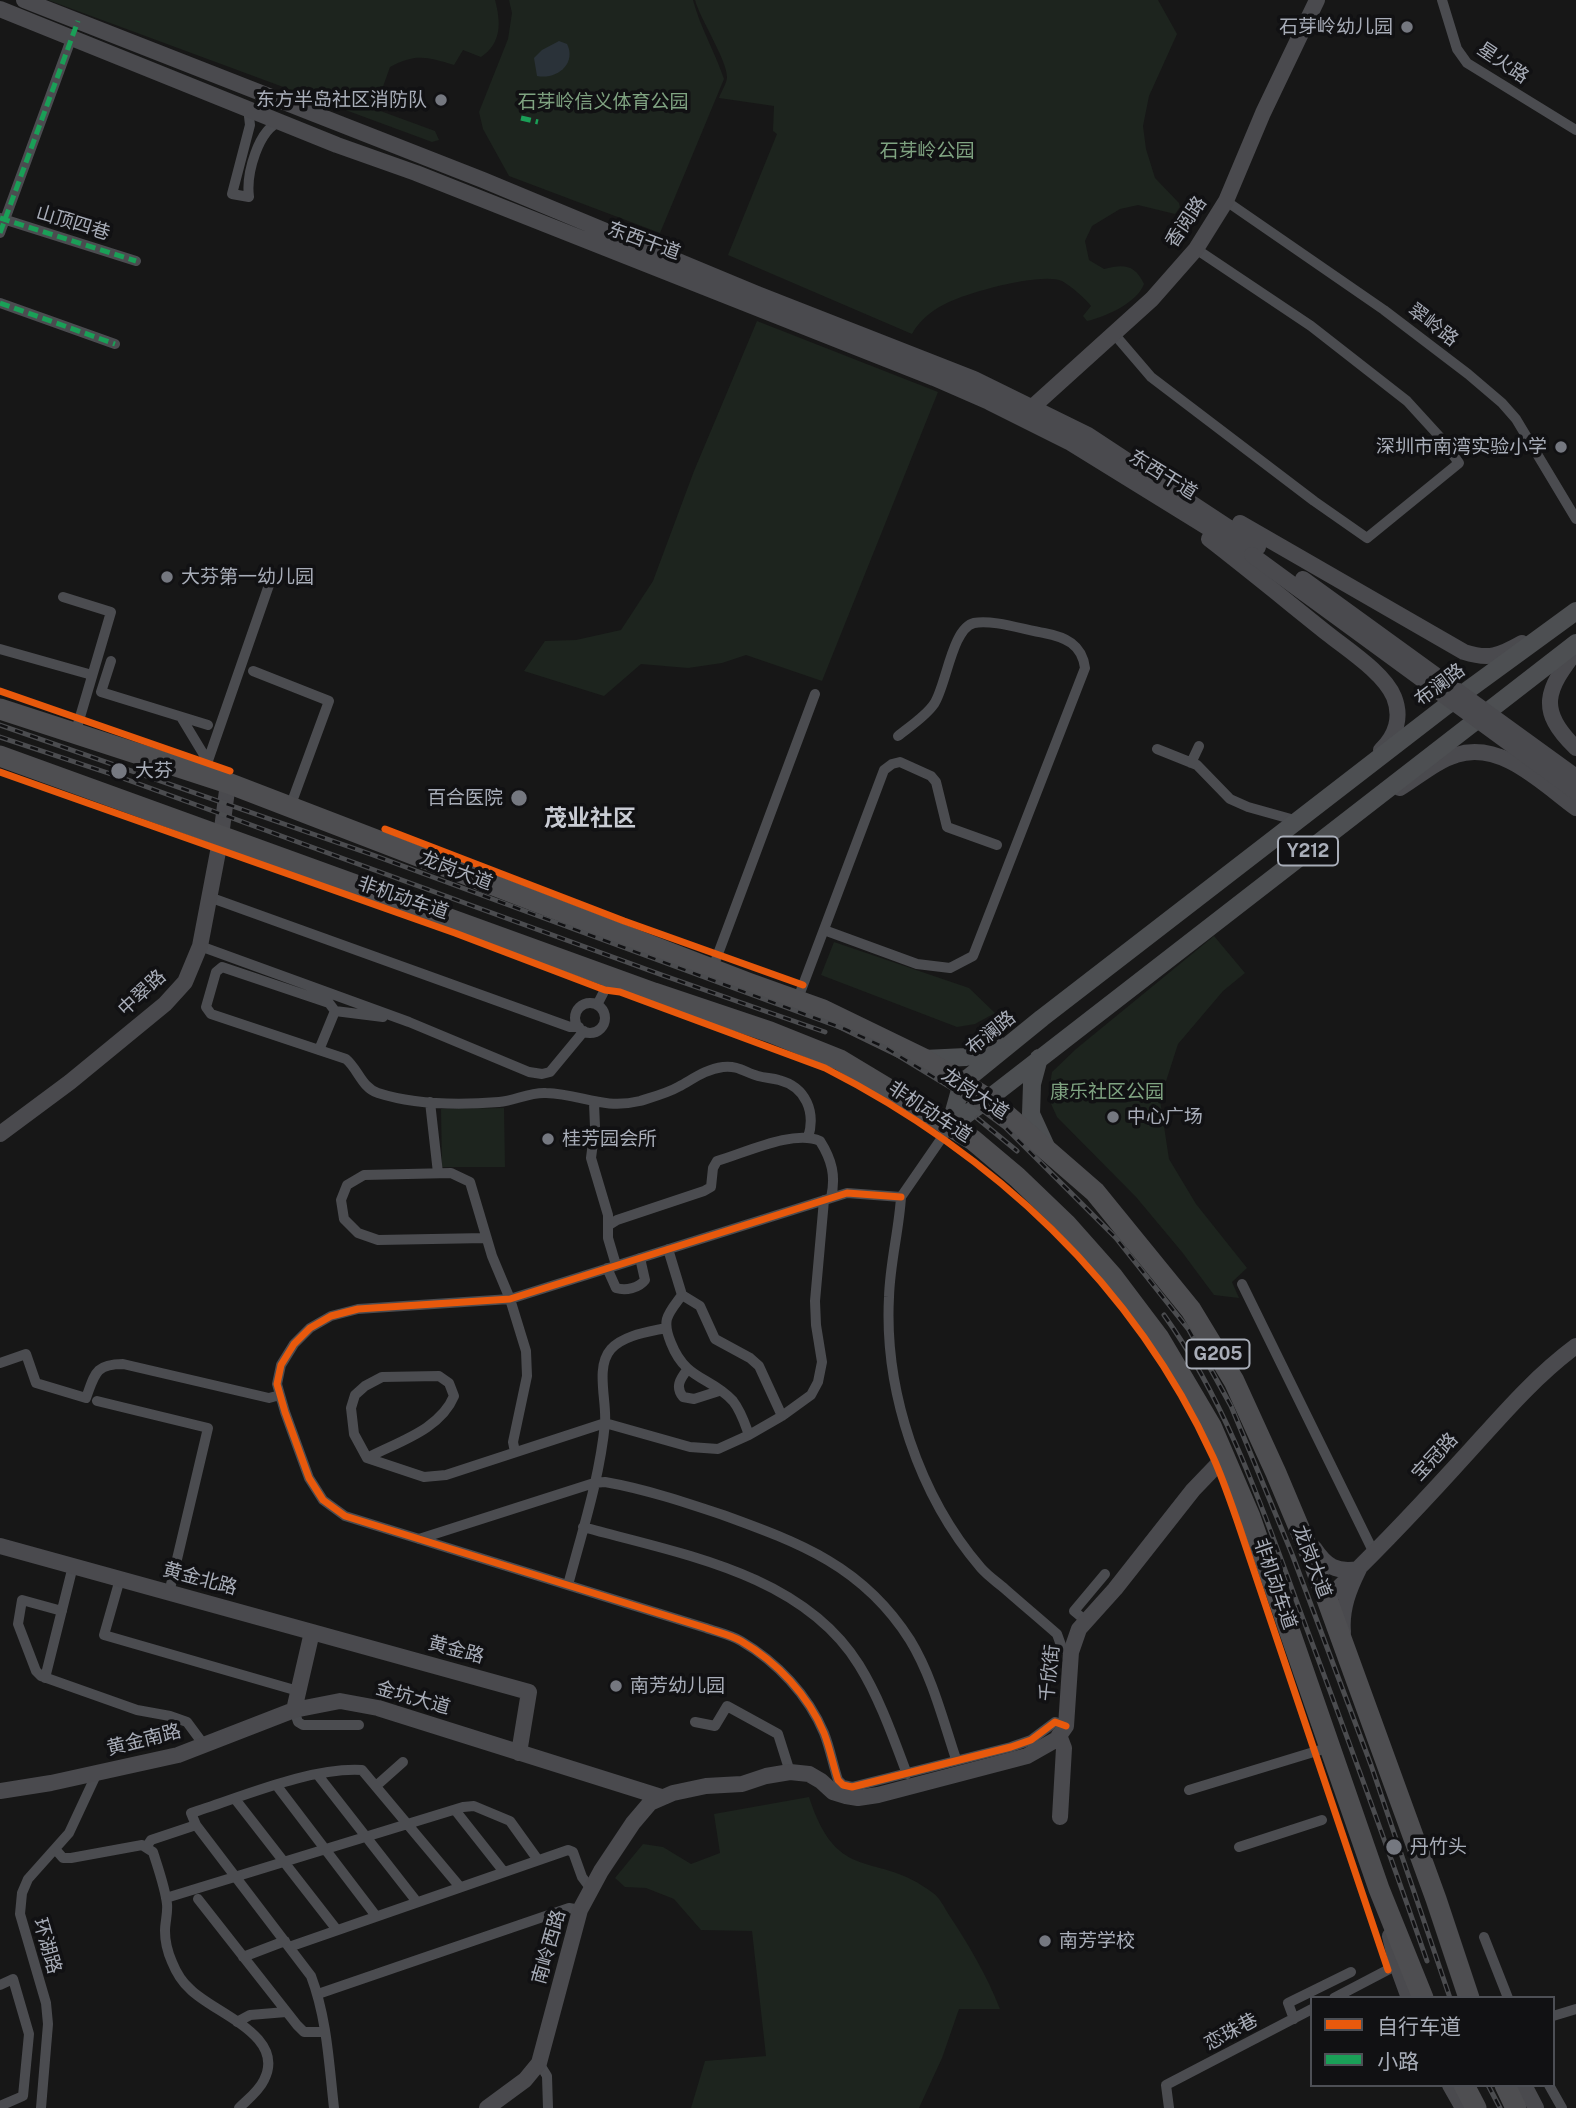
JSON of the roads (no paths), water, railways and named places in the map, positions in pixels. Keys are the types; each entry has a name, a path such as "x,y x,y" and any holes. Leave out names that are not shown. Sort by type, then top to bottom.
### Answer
{"highway":[{"name":"龙岗大道","path":"0,709 75,734 205,768 228,783 712,970 823,1010 923,1059 988,1099 1047,1149 1096,1192 1192,1310 1234,1381 1327,1599 1468,1996"},
{"name":"龙岗大道","path":"0,756 611,978 770,1032 840,1060 973,1140 1017,1177 1066,1224 1113,1277 1159,1338 1227,1459 1250,1517 1379,1889 1422,1996"},
{"path":"1465,2087 1476,2108"},
{"path":"1506,2087 1516,2108"}],"main road":[{"name":"东西干道","path":"24,0 483,180 757,294 974,379 1125,467 1255,551"},
{"name":"香阅路","path":"1027,412 1115,335 1160,291 1196,249 1226,201 1263,113 1317,0"},
{"name":"东西干道","path":"0,9 934,378 1027,412"},
{"path":"1125,467 1464,652 1483,658 1499,654 1573,613"},
{"path":"1125,467 1389,687 1398,709 1394,736 1334,793"},
{"path":"1255,551 1576,777"},
{"path":"1255,551 1576,792"},
{"name":"布澜路","path":"950,1126 962,1083 1446,706 1573,613"},
{"name":"Y212","path":"950,1126 1576,643"},
{"path":"1576,651 1554,680 1549,696 1551,712 1559,728 1576,747"},
{"path":"1350,818 1444,760 1468,752 1499,756 1515,764 1576,808"},
{"name":"中翠路","path":"0,1134 70,1082 165,1004 185,982 200,946 228,783"},
{"path":"1139,944 1158,967"},
{"path":"923,1059 966,1057 1016,1039"},
{"path":"1039,1058 1032,1084 1031,1114 1047,1149"},
{"name":"宝冠路","path":"1327,1599 1359,1569 1517,1397 1547,1368 1576,1346"},
{"name":"千欣街","path":"1060,1817 1064,1748 1062,1730 1071,1652 1079,1629 1193,1490 1218,1464 1227,1459"},
{"path":"1298,1526 1324,1563 1344,1571 1359,1569"},
{"name":"黄金北路","path":"0,1546 312,1632"},
{"path":"1351,1665 1343,1629 1343,1613 1359,1569"},
{"path":"294,1710 312,1632"},
{"name":"黄金路","path":"312,1632 529,1692 520,1753"},
{"name":"金坑大道","path":"294,1710 340,1701 378,1708 520,1753"},
{"name":"黄金南路","path":"0,1791 178,1755 294,1710"},
{"path":"520,1753 661,1797 695,1788 742,1784 790,1772 809,1774 821,1780 833,1792 858,1798 914,1787 1027,1756 1046,1746 1062,1730"},
{"name":"南岭西路","path":"487,2108 525,2080 539,2063 580,1910 633,1823 650,1803 661,1797"},
{"path":"1379,1889 1397,1965 1408,1996"},
{"path":"1436,1899 1479,1996"},
{"path":"1451,2087 1463,2108"},
{"path":"1525,2087 1536,2108"}],"street":[{"name":"星火路","path":"1442,0 1457,49 1466,63 1576,130"},
{"path":"0,233 2,219 78,21"},
{"path":"247,108 250,125 232,194 249,197 248,175 261,142 267,129 281,121"},
{"name":"翠岭路","path":"1226,201 1384,310 1460,367 1502,403 1516,419 1576,519"},
{"name":"山顶四巷","path":"2,219 136,261"},
{"path":"1115,335 1151,377 1367,538 1459,463 1440,436 1407,401 1311,326 1196,249"},
{"path":"0,303 115,344"},
{"path":"205,768 269,585"},
{"path":"63,597 111,612 75,734"},
{"path":"824,930 917,964 950,968 974,956 1086,668 1084,657 1072,643 1059,636 973,623 962,632 934,704 898,736"},
{"path":"0,649 92,675"},
{"path":"111,661 101,692 208,726"},
{"path":"253,671 329,701 290,807"},
{"path":"712,970 815,694"},
{"path":"181,717 205,768"},
{"path":"1191,762 1199,746"},
{"path":"1157,749 1197,765 1230,799 1298,821"},
{"path":"797,1001 884,770 900,762 931,776 936,782 947,827 997,845"},
{"path":"209,897 570,1027 582,1029 597,1031 603,1024 604,1015 597,1005 587,1004 579,1009 576,1018 582,1029"},
{"path":"200,946 400,1019 530,1072 550,1072 582,1029"},
{"path":"400,1019 335,1011 329,1003 222,967 216,972 206,1007 211,1014 346,1059 355,1066 363,1082 375,1093 430,1102 502,1102 544,1093 619,1105 680,1086 692,1078 723,1067 745,1069 757,1076 782,1080 806,1099 812,1115 808,1138"},
{"path":"597,1005 611,978"},
{"path":"319,1050 335,1011"},
{"path":"430,1102 438,1173"},
{"path":"594,1103 595,1127 591,1158 608,1215 608,1238 616,1288 622,1290 636,1287 645,1280 640,1258"},
{"path":"950,1126 901,1197 889,1297 892,1372 911,1444 925,1479 943,1512 982,1569 1058,1634 1062,1648 1071,1652"},
{"path":"367,1458 430,1425 448,1410 454,1396 449,1383 439,1376 382,1377 355,1395 351,1408 354,1434 367,1458 424,1477 446,1475 605,1423 699,1447 718,1449 750,1435 811,1395 818,1382 822,1362 816,1325 816,1301 827,1199 834,1184 833,1168 820,1141 808,1138 789,1139 718,1161 713,1168 711,1186 704,1191 609,1225"},
{"path":"486,1238 378,1240 358,1233 344,1219 341,1200 347,1185 363,1175 452,1173 470,1182 486,1238 510,1299 528,1363 513,1442 515,1452"},
{"path":"901,1197 846,1193 510,1299 358,1309 331,1316 310,1328 294,1344 281,1365 277,1384 280,1395 310,1478 323,1500 345,1516 739,1640 766,1657 788,1677 807,1702 824,1733 838,1780 843,1785 852,1787 1011,1747 1031,1740 1055,1723 1062,1730"},
{"path":"668,1249 682,1294 695,1300 700,1306 715,1339 759,1366 782,1416"},
{"path":"1242,1284 1374,1553"},
{"path":"682,1294 667,1315 666,1328 678,1360 687,1370 732,1400 750,1435"},
{"path":"568,1585 594,1483 605,1423 604,1371 610,1350 631,1338 666,1328"},
{"path":"0,1363 26,1354 36,1383 86,1398 95,1373 109,1364 123,1364 269,1398 280,1395"},
{"path":"687,1370 679,1383 682,1397 694,1399 719,1391"},
{"path":"97,1401 208,1428 169,1592"},
{"path":"417,1539 594,1483 617,1484 672,1497 799,1544 828,1559 848,1574 887,1610 910,1641 929,1679 956,1759"},
{"path":"583,1527 708,1563 780,1592 812,1611 838,1637 859,1664 878,1699 907,1774"},
{"path":"45,1678 73,1566"},
{"path":"1086,1621 1074,1611 1105,1574"},
{"path":"120,1579 104,1635 298,1691"},
{"path":"62,1611 22,1600 18,1624 36,1671 45,1678 137,1710 187,1722 204,1745"},
{"path":"695,1722 715,1726 727,1706 778,1734 790,1772"},
{"path":"294,1710 298,1722 303,1725 359,1725"},
{"path":"1189,1790 1330,1747"},
{"path":"376,1786 403,1762"},
{"path":"334,2108 325,2032 318,1994 311,1976 196,1825 191,1813 317,1774 362,1770 460,1887"},
{"name":"环湖路","path":"41,2108 48,2024 46,2003 20,1913 22,1893 28,1879 69,1833 97,1773"},
{"path":"317,1774 417,1902"},
{"path":"277,1786 376,1916"},
{"path":"234,1799 338,1930"},
{"path":"166,1898 474,1806 510,1821 538,1860"},
{"path":"455,1810 504,1872"},
{"path":"1239,1847 1322,1820"},
{"path":"147,1846 151,1840 196,1825"},
{"path":"56,1850 63,1858 142,1845 153,1852 166,1898 167,1943 179,1976 191,1991 260,2040 267,2056 266,2078 260,2088 239,2108"},
{"path":"243,1957 338,1930 568,1850 573,1853 582,1877 591,1889"},
{"path":"198,1899 304,2032 325,2032"},
{"path":"318,1994 569,1908 580,1910"},
{"path":"1484,1937 1507,1996"},
{"path":"1338,1996 1397,1965"},
{"path":"1294,2019 1288,2003 1351,1972"},
{"path":"0,1985 13,1979 29,2034 23,2096 0,2106"},
{"path":"1555,2015 1576,2009"},
{"name":"恋珠巷","path":"1168,2108 1166,2085 1310,2010"},
{"path":"237,2022 250,2015 286,2012"},
{"path":"539,2063 547,2076 548,2108"},
{"path":"1550,2087 1562,2108"}],"railway":[{"path":"0,725 373,855 845,1029 886,1048 955,1090 1005,1127 1116,1238 1189,1330 1231,1406 1292,1554 1371,1765 1449,1996"},
{"path":"0,737 117,776 825,1032"},
{"path":"977,1118 1017,1151"},
{"path":"1164,1315 1225,1420 1257,1494 1427,1961"},
{"path":"1489,2087 1500,2108"}],"place":[{"name":"石芽岭幼儿园","path":"1407,27"},
{"name":"东方半岛社区消防队","path":"441,100"},
{"name":"深圳市南湾实验小学","path":"1561,447"},
{"name":"大芬第一幼儿园","path":"167,577"},
{"name":"大芬","path":"119,771"},
{"name":"百合医院","path":"519,798"},
{"name":"中心广场","path":"1113,1117"},
{"name":"桂芳园会所","path":"548,1139"},
{"name":"南芳幼儿园","path":"616,1686"},
{"name":"丹竹头","path":"1394,1847"},
{"name":"南芳学校","path":"1045,1941"}],"district":[{"name":"茂业社区","path":"590,819"}],"park label":[{"name":"石芽岭信义体育公园","path":"603,102"},
{"name":"石芽岭公园","path":"927,151"},
{"name":"康乐社区公园","path":"1107,1092"}]}
